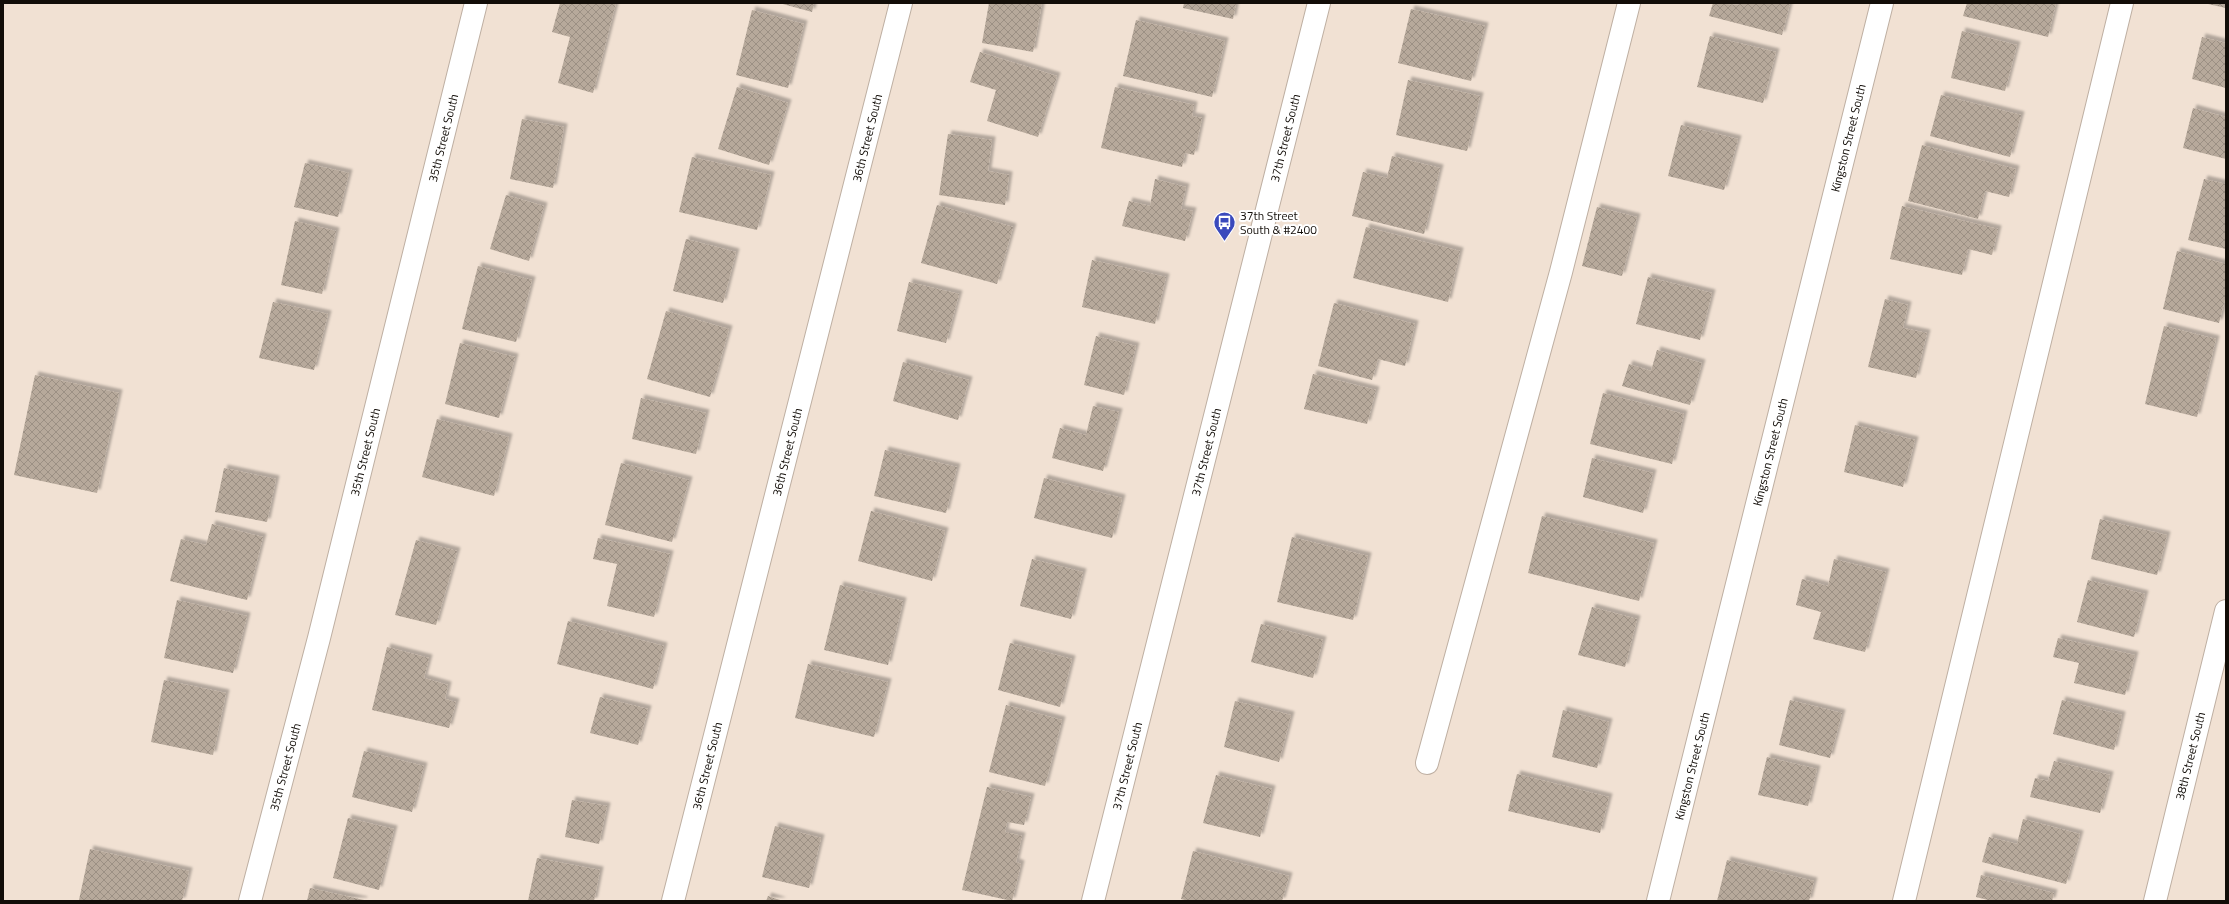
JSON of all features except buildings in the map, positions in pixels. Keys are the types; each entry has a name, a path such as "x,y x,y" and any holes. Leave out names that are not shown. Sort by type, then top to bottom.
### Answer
{"street":[{"name":"35th Street South","path":"250,901 319,638 476,3"},
{"name":"36th Street South","path":"673,901 901,3"},
{"name":"37th Street South","path":"1093,901 1319,3"},
{"path":"1428,763 1561,272 1629,3"},
{"name":"Kingston Street South","path":"1658,901 1882,3"},
{"path":"1904,901 2122,3"},
{"name":"38th Street South","path":"2155,901 2226,611"}],"place":[{"name":"37th Street South & #2400","path":"1225,242"}]}
